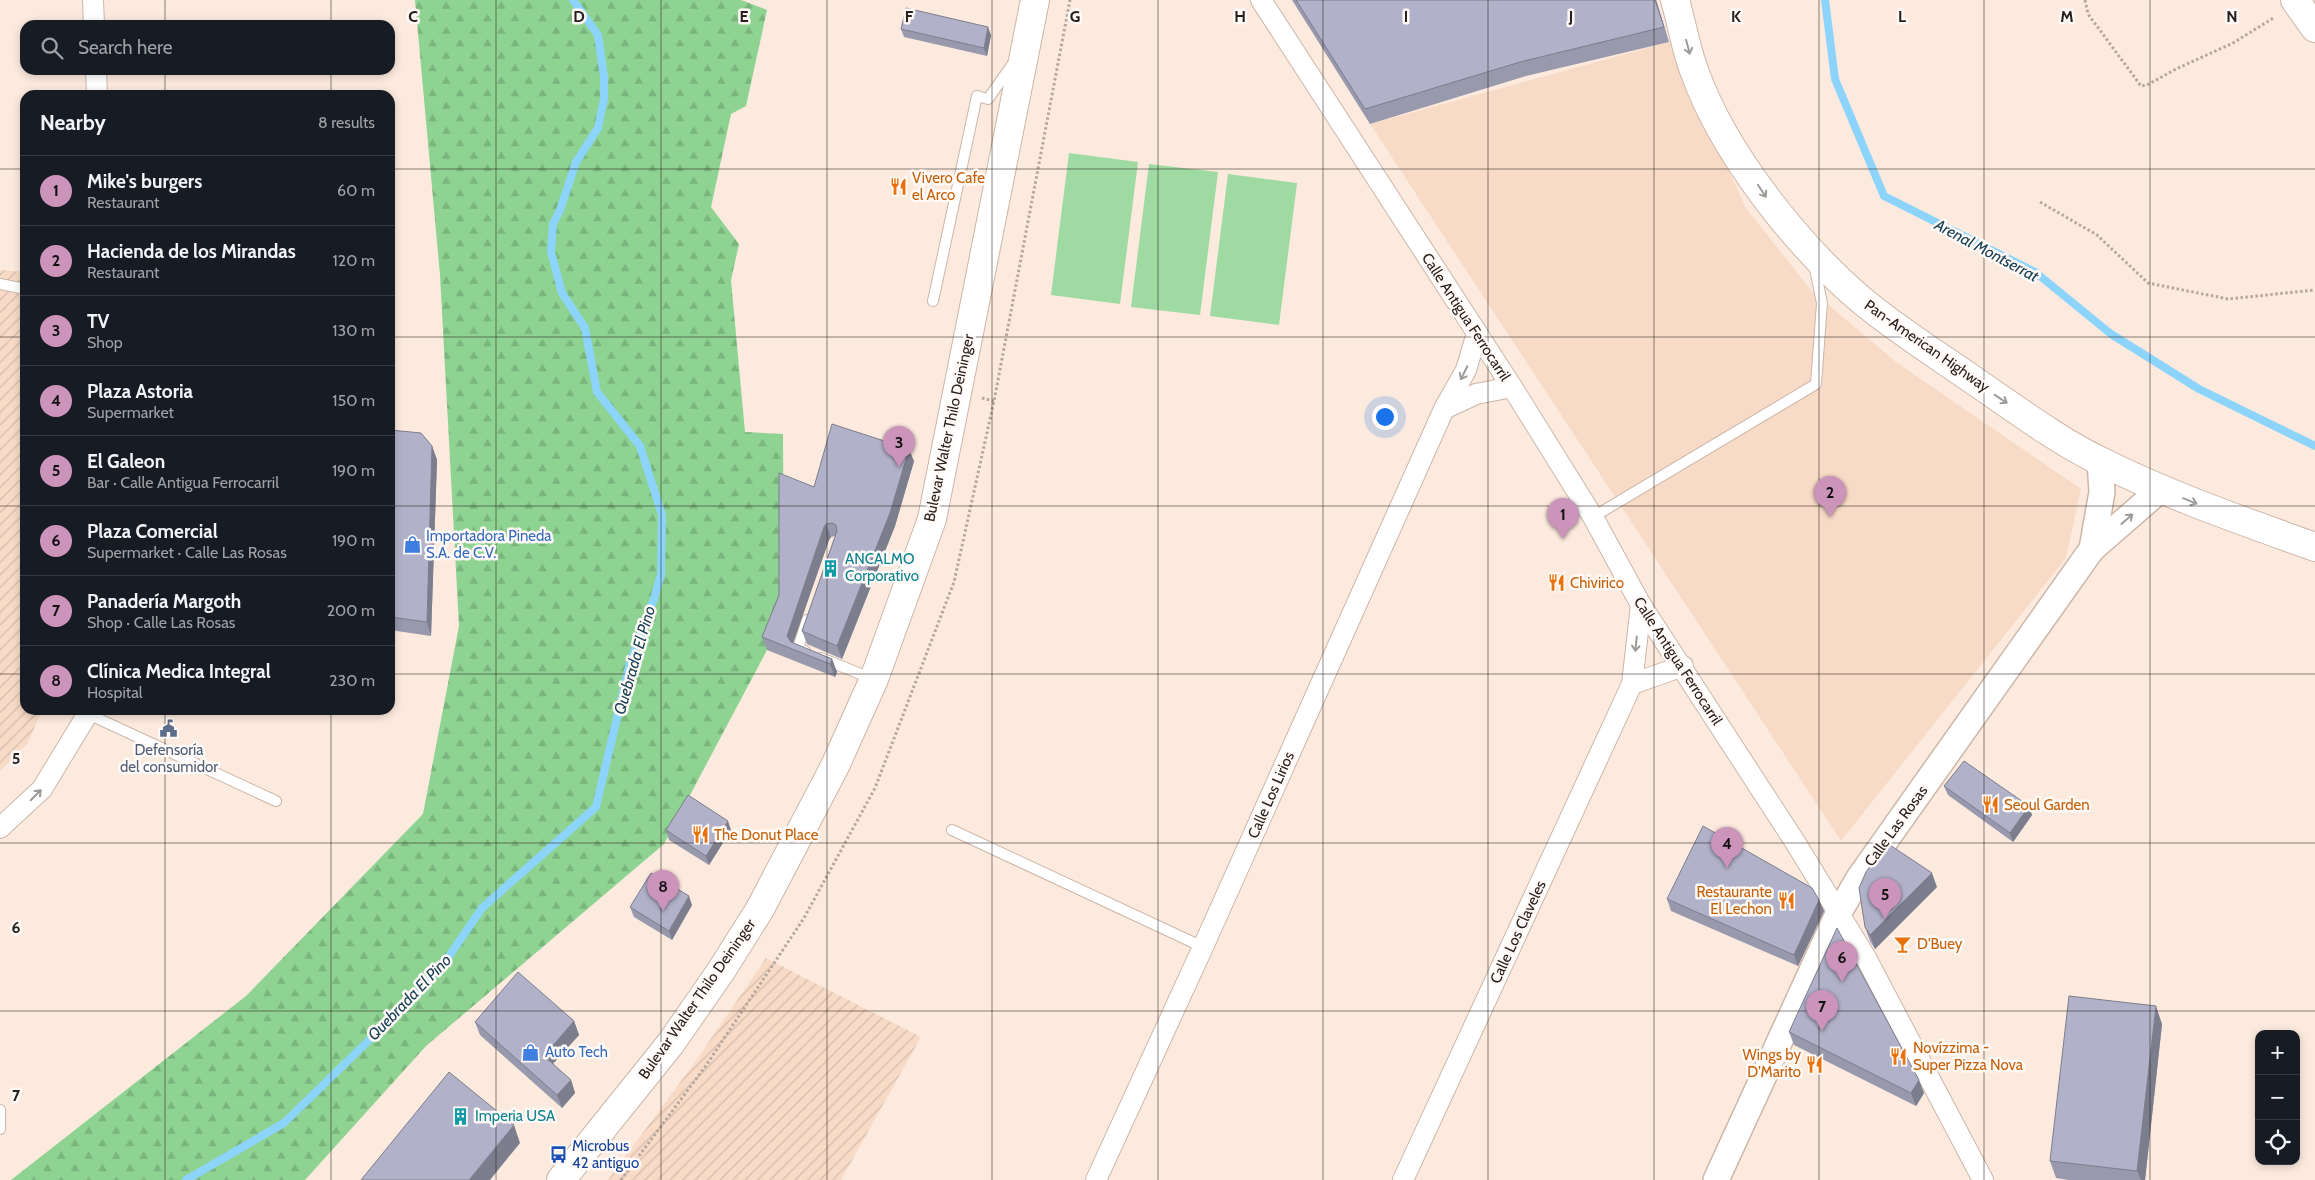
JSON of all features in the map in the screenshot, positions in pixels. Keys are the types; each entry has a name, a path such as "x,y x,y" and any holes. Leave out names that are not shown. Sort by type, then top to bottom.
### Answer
{"main road":[{"name":"Bulevar Walter Thilo Deininger","path":"561,1180 671,1043 760,909 835,766 874,679 932,519 1035,0"},
{"name":"Pan-American Highway","path":"1675,0 1694,73 1728,142 1776,212 1811,251 1860,299 1909,336 2023,414 2100,462 2187,500 2315,547"}],"street":[{"path":"92,0 94,20"},
{"name":"Calle Antigua Ferrocarril","path":"1260,0 1512,388 1593,517 1641,605 1682,666 1865,956 1983,1180"},
{"path":"96,75 97,90"},
{"name":"Calle Los Lirios","path":"1096,1180 1203,947 1444,409 1466,370 1477,334"},
{"path":"1444,409 1476,394 1512,388"},
{"name":"Calle Las Rosas","path":"2092,549 2102,492 2100,462"},
{"name":"Calle Las Rosas","path":"1716,1180 1838,914 1872,858 2092,549 2161,489"},
{"name":"Calle Los Claveles","path":"1403,1180 1632,684 1641,605"},
{"path":"1632,684 1682,666"},
{"path":"0,828 42,789 87,715"}],"lane":[{"path":"933,301 977,96 988,99 1025,47"},
{"path":"1593,517 1816,384 1822,303 1811,251"},
{"path":"0,284 20,288"},
{"path":"810,613 798,648 874,679"},
{"path":"95,715 276,801"},
{"path":"952,830 1203,947"},
{"path":"0,1110 0,1129"}],"path":[{"path":"2085,0 2088,14 2141,86 2147,85 2176,69 2233,43 2280,14 2304,12"},
{"path":"2040,202 2097,235 2148,282 2228,299 2315,290"}],"shaded area":[{"path":"1669,42 1746,208 1811,290 1896,362 2081,489 2066,558 1841,841 1370,124"},
{"path":"0,270 20,272 20,715 40,715 28,743 0,771"},
{"path":"766,958 921,1037 841,1180 608,1180 693,1065"}],"green space":[{"path":"415,0 741,0 767,10 746,106 731,114 711,207 739,244 731,280 745,432 783,434 784,607 767,650 664,844 426,1046 305,1180 11,1180 246,996 423,814 459,626 440,275"},
{"path":"1069,153 1138,162 1120,304 1051,295"},
{"path":"1149,164 1218,172 1200,315 1131,307"},
{"path":"1228,174 1297,183 1279,325 1210,316"}],"building":[{"path":"1296,0 1655,0 1664,27 1520,62 1365,109"},
{"path":"906,8 988,27 984,48 901,29"},
{"path":"832,424 909,449 890,513 837,646 802,631 837,531 836,525 832,523 826,524 824,527 787,636 791,642 832,659 830,664 762,637 779,595 779,473 814,487"},
{"name":"Importadora Pineda S.A. de C.V.","path":"395,430 421,433 432,446 427,622 395,618"},
{"name":"Seoul Garden","path":"1964,761 2029,806 2010,833 1944,786"},
{"name":"The Donut Place","path":"688,795 728,821 706,856 666,830"},
{"path":"1703,826 1812,888 1819,900 1794,955 1667,899"},
{"path":"1887,843 1932,873 1870,935 1865,927 1859,888 1866,872"},
{"path":"651,873 689,896 669,931 630,907"},
{"path":"1837,928 1919,1080 1911,1093 1789,1032"},
{"name":"Auto Tech","path":"518,972 574,1021 544,1056 571,1080 557,1095 475,1022"},
{"path":"2069,996 2156,1006 2137,1171 2050,1161"},
{"name":"Imperia USA","path":"449,1072 514,1125 469,1180 361,1180"}],"waterway":[{"name":"Quebrada El Pino","path":"186,1180 284,1123 396,1014 445,962 482,908 596,807 630,662 654,599 661,574 662,515 640,446 597,392 585,328 562,293 551,252 553,224 560,210 576,162 598,128 604,99 604,77 598,35 573,0"},
{"name":"Arenal Montserrat","path":"1825,0 1835,79 1884,196 2035,272 2111,334 2199,389 2315,446"}],"place":[{"name":"Vivero Cafe el Arco","path":"898,187"},
{"name":"TV","path":"899,467"},
{"name":"Hacienda de los Mirandas","path":"1830,517"},
{"name":"Mike's burgers","path":"1563,539"},
{"name":"Importadora Pineda S.A. de C.V.","path":"412,545"},
{"name":"ANCALMO Corporativo","path":"831,568"},
{"name":"Chivirico","path":"1556,583"},
{"name":"Defensoría del consumidor","path":"169,729"},
{"name":"Seoul Garden","path":"1990,805"},
{"name":"The Donut Place","path":"700,835"},
{"name":"Plaza Astoria","path":"1727,868"},
{"name":"Restaurante El Lechon","path":"1786,901"},
{"name":"Clínica Medica Integral","path":"663,911"},
{"name":"El Galeon","path":"1885,919"},
{"name":"D'Buey","path":"1903,944"},
{"name":"Plaza Comercial","path":"1842,982"},
{"name":"Panadería Margoth","path":"1822,1031"},
{"name":"Auto Tech","path":"531,1052"},
{"name":"Novízzima - Super Pizza Nova","path":"1899,1057"},
{"name":"Wings by D'Marito","path":"1815,1064"},
{"name":"Imperia USA","path":"461,1116"},
{"name":"Microbus 42 antiguo","path":"558,1155"}]}
